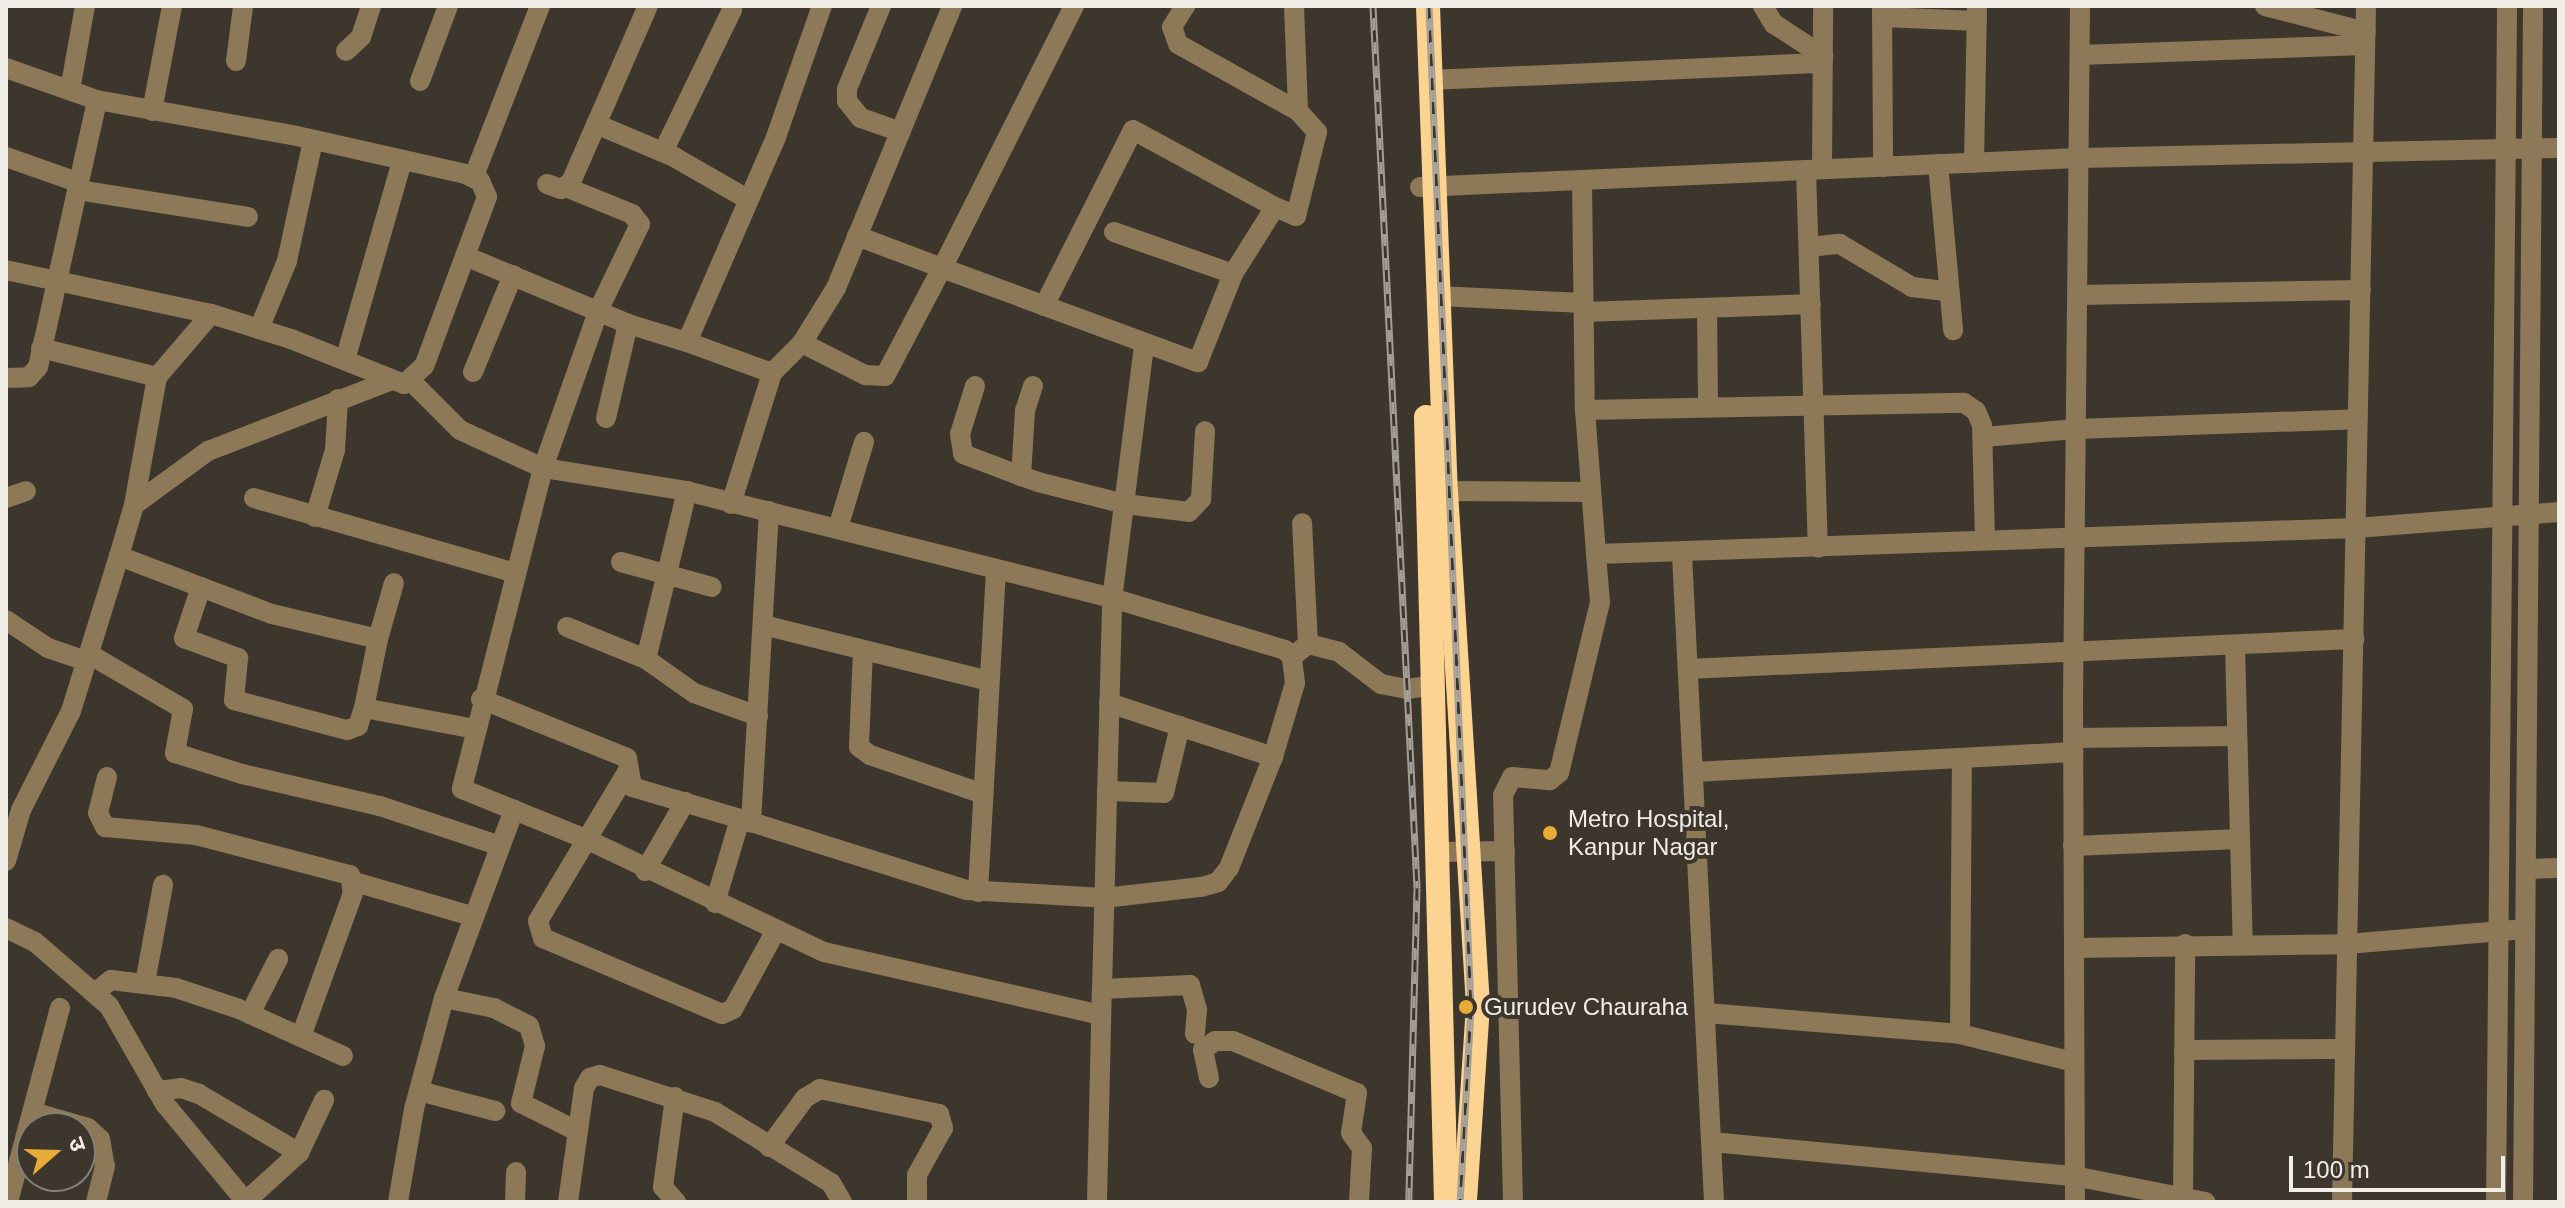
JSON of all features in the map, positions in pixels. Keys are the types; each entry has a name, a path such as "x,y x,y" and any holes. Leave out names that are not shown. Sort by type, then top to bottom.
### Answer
{"highway":[{"path":"1413,6 1426,187 1438,296 1446,491 1478,1005 1465,1202"},
{"path":"1428,6 1430,80 1426,187 1446,1202"}],"street":[{"path":"152,111 172,6"},
{"path":"236,61 243,6"},
{"path":"346,51 361,37 371,6"},
{"path":"420,81 448,6"},
{"path":"474,176 540,6"},
{"path":"648,6 596,124 556,185 639,220 599,309 543,468 481,699 462,789 588,840 645,871 715,903 853,961 1101,1015"},
{"path":"687,342 749,200 822,6"},
{"path":"881,6 847,89 847,101 861,118 901,132"},
{"path":"731,504 772,373 802,343 836,288 952,6"},
{"path":"802,343 865,375 885,376 1074,6"},
{"path":"1044,306 1133,130 1296,216 1309,177 1317,132 1298,111 1178,44 1172,27 1185,6"},
{"path":"1294,6 1298,111"},
{"path":"1763,6 1774,24 1823,59"},
{"path":"1818,548 1809,247 1823,59 1823,6"},
{"path":"2075,1202 2073,745 2080,6"},
{"path":"2265,6 2366,38"},
{"path":"2342,1202 2366,6"},
{"path":"2496,1202 2507,6"},
{"path":"2523,1202 2533,6"},
{"path":"70,90 80,7"},
{"path":"663,152 732,10"},
{"path":"1883,167 1882,11 1977,14 1974,163"},
{"path":"2080,55 2366,38"},
{"path":"1430,80 1823,59"},
{"path":"6,68 97,100 313,141 474,176 487,197 424,366 411,381"},
{"path":"6,378 35,374 59,283 97,100"},
{"path":"596,124 663,152 749,200"},
{"path":"259,329 287,261 313,141"},
{"path":"1426,187 2079,158 2559,148"},
{"path":"6,157 79,186 248,217"},
{"path":"345,360 402,161"},
{"path":"1938,164 1953,330"},
{"path":"1513,1202 1506,781 1512,777 1550,780 1559,773 1600,602 1585,410 1582,180"},
{"path":"857,236 1144,346 1198,362 1233,274 1275,207"},
{"path":"1114,232 1233,274"},
{"path":"1809,247 1840,244 1912,287 1950,292"},
{"path":"465,256 599,309 628,324 772,373"},
{"path":"6,270 211,314 345,360 389,381"},
{"path":"473,372 513,275"},
{"path":"2078,295 2361,290"},
{"path":"1438,296 1584,308 1811,304"},
{"path":"1707,308 1708,407"},
{"path":"6,861 14,807 71,711 88,657 134,505 157,377 211,314"},
{"path":"606,418 628,324"},
{"path":"1097,1202 1112,598 1144,346"},
{"path":"41,348 157,377"},
{"path":"134,505 208,451 389,381 411,381 460,430 543,468 687,491 838,528 996,572 1112,598 1285,650 1355,661 1381,684 1407,689 1434,685"},
{"path":"975,386 960,434 963,454 1021,476 1125,504 1182,513 1195,509 1201,499 1205,431"},
{"path":"1021,476 1025,411 1033,386"},
{"path":"315,517 335,450 338,399"},
{"path":"1585,410 1708,407 1814,410 1964,403 1976,411 1984,437 1985,540"},
{"path":"1984,437 2076,429 2358,419"},
{"path":"838,528 864,442"},
{"path":"6,498 26,491"},
{"path":"646,659 687,491"},
{"path":"1446,491 1591,492"},
{"path":"254,498 515,573"},
{"path":"715,903 745,820 758,716 769,511"},
{"path":"1596,554 1682,554 2356,528 2559,512"},
{"path":"626,774 632,787 978,892 1104,898 1218,882 1229,868 1273,757 1295,683 1300,650 1302,523"},
{"path":"1682,554 1714,1202"},
{"path":"119,556 298,622 378,639"},
{"path":"621,562 712,587"},
{"path":"978,892 996,572"},
{"path":"201,587 184,638 238,658 234,700 347,730 358,726 364,708 378,639 394,583"},
{"path":"6,620 48,648 88,657 183,709 175,753 242,774 380,806 500,846"},
{"path":"763,625 989,681"},
{"path":"567,627 646,659 694,693 758,716"},
{"path":"1688,669 2074,655 2354,639"},
{"path":"2235,646 2243,942"},
{"path":"863,650 859,747 983,794"},
{"path":"481,699 622,756 629,762 626,774 538,921 538,933 549,942 722,1014 733,1009 776,930"},
{"path":"1109,703 1273,757"},
{"path":"364,708 475,729"},
{"path":"1107,791 1164,793 1180,726"},
{"path":"1693,772 1962,760 2073,745 2237,736"},
{"path":"1960,1034 1962,760"},
{"path":"107,777 98,813 105,827 196,835 343,870 355,882 471,916"},
{"path":"645,871 685,802"},
{"path":"398,1202 419,1091 444,998 471,916 514,810"},
{"path":"2073,846 2240,839"},
{"path":"1439,852 1505,851"},
{"path":"2527,869 2559,868"},
{"path":"301,1037 355,882"},
{"path":"145,983 163,885"},
{"path":"6,928 35,942 96,992 157,1091 246,1202 299,1153 324,1100"},
{"path":"2074,948 2243,942 2347,944 2527,930"},
{"path":"2183,1198 2185,944"},
{"path":"250,1014 278,959"},
{"path":"96,992 111,980 145,983 207,996 343,1056"},
{"path":"1102,989 1190,985 1197,1010 1195,1034"},
{"path":"444,998 494,1008 529,1026 535,1046 521,1103 577,1131"},
{"path":"33,1112 60,1008"},
{"path":"1706,1013 1960,1034 2074,1062"},
{"path":"1209,1078 1203,1050 1215,1041 1233,1041 1357,1093 1351,1133 1362,1148 1359,1202"},
{"path":"2184,1050 2345,1049"},
{"path":"568,1202 584,1088 595,1075 675,1097 715,1112 831,1183 842,1202"},
{"path":"157,1091 175,1088 199,1094 299,1153"},
{"path":"769,1147 805,1098 820,1089 939,1114 943,1128 917,1175 917,1202"},
{"path":"419,1091 495,1111"},
{"path":"675,1097 663,1187 676,1202"},
{"path":"96,1135 100,1139 105,1166 96,1202"},
{"path":"1712,1142 2074,1176 2205,1202"},
{"path":"515,1202 516,1172"},
{"path":"8,1202 16,1173"}],"railway":[{"path":"1373,6 1417,888 1409,1202"},
{"path":"1429,6 1471,1007 1460,1202"}],"place":[{"name":"Metro Hospital, Kanpur Nagar","path":"1550,833"},
{"name":"Gurudev Chauraha","path":"1466,1007"}]}
